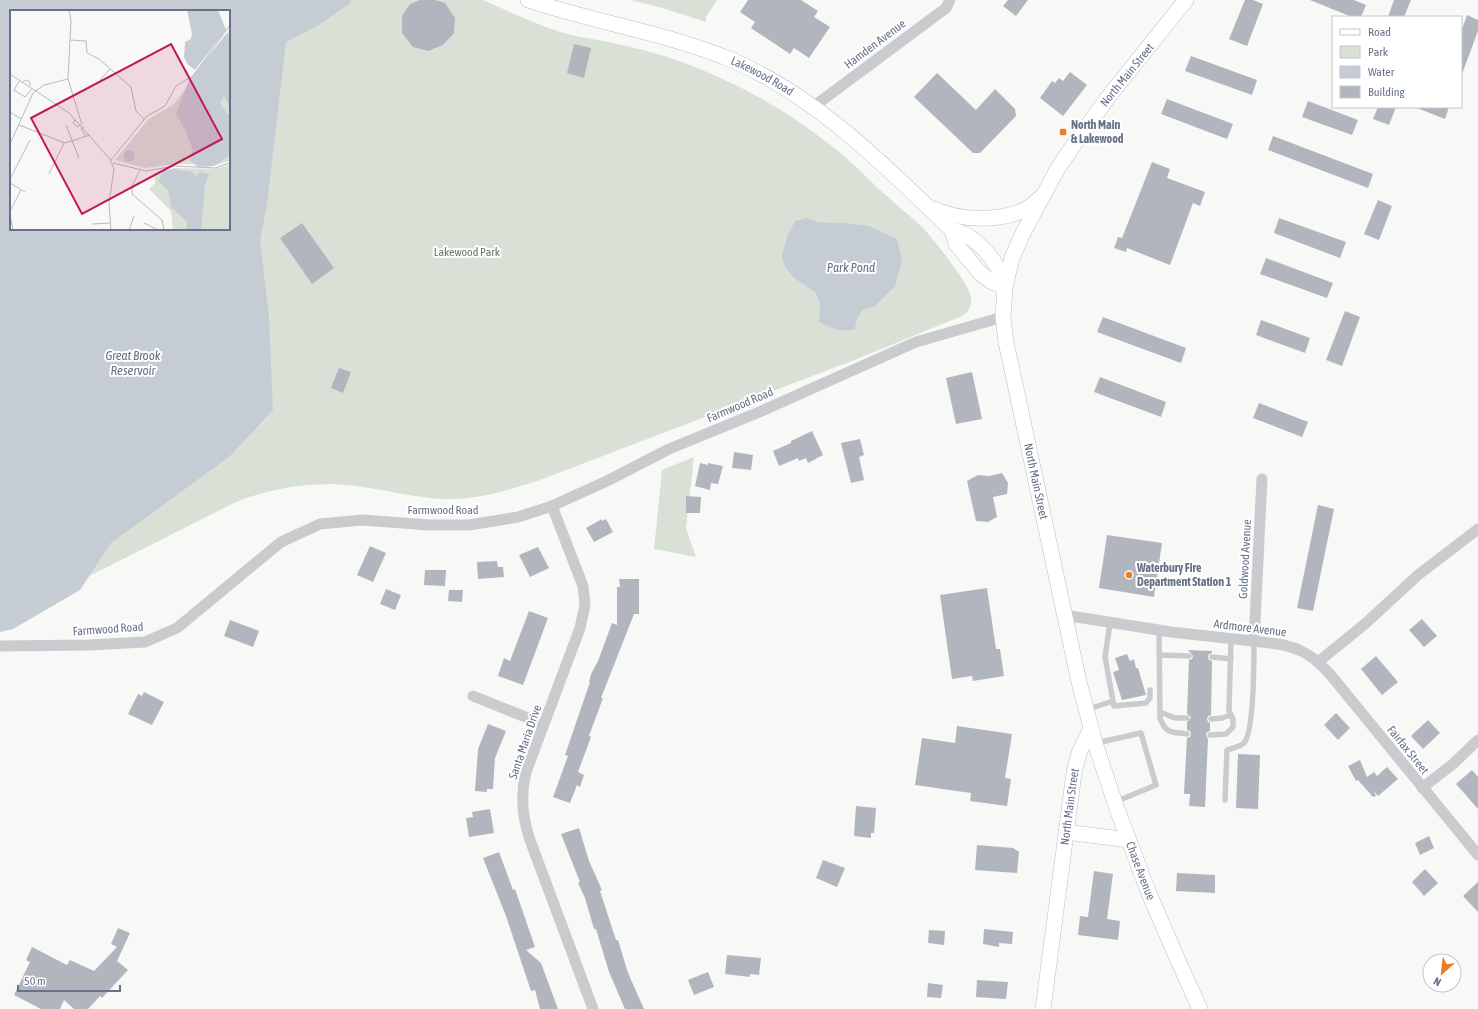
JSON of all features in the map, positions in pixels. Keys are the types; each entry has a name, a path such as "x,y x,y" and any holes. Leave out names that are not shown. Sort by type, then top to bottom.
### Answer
{"main road":[{"name":"Lakewood Road","path":"528,0 591,19 683,43 717,54 763,76 813,107 850,136 952,230 967,235 986,252 998,268 1005,287"},
{"name":"North Main Street","path":"1043,1009 1076,762 1093,736 1064,615 1006,342 1003,317 1005,287 1009,268 1018,243 1063,160 1092,118 1186,0"},
{"path":"924,204 948,215 966,218 988,218 1021,211 1028,208 1042,197"},
{"name":"Chase Avenue","path":"1093,736 1115,802 1157,912 1200,1009"},
{"path":"1066,832 1129,840"}],"street":[{"name":"Hamden Avenue","path":"813,107 946,8 950,0"},
{"name":"Farmwood Road","path":"0,646 90,645 145,642 177,628 281,542 320,524 362,520 428,525 469,525 518,517 552,506 609,480 668,449 764,410 916,342 1003,317"},
{"name":"Goldwood Avenue","path":"1254,641 1262,479"},
{"name":"Santa Maria Drive","path":"552,506 580,578 584,592 585,605 580,628 529,763 522,794 523,815 530,840 592,1009"},
{"path":"1318,662 1366,623 1418,575 1478,529"},
{"name":"Ardmore Avenue","path":"1064,615 1159,630 1278,644 1293,647 1304,652 1318,662"},
{"name":"Fairfax Street","path":"1318,662 1329,673 1478,855"},
{"path":"473,696 543,724"},
{"path":"1422,788 1453,764 1478,740"}],"lane":[{"path":"1110,623 1105,658 1114,706 1146,703 1150,698 1150,690"},
{"path":"1159,630 1160,718 1166,730 1187,734"},
{"path":"1210,735 1226,734 1233,727 1233,719 1229,712 1231,638"},
{"path":"1224,800 1227,750 1243,744 1248,736 1252,700 1254,641"},
{"path":"1160,655 1189,656"},
{"path":"1212,657 1230,659"},
{"path":"1086,710 1113,701"},
{"path":"1160,712 1174,718 1187,718"},
{"path":"1211,719 1231,715"},
{"path":"1093,736 1141,732 1156,785 1115,802"}],"green space":[{"name":"Lakewood Park","path":"0,0 483,0 531,21 568,34 637,48 685,63 742,88 778,108 842,154 925,230 959,274 971,296 970,306 962,316 857,359 540,480 493,494 469,498 444,499 422,497 357,486 325,484 293,487 262,493 232,504 10,616"},
{"path":"630,0 717,0 706,17 706,22 662,8"},
{"path":"694,457 686,528 696,557 654,549 662,470"}],"water":[{"name":"Great Brook Reservoir","path":"0,0 351,0 349,4 319,25 286,42 267,204 260,241 269,316 273,410 229,457 111,543 80,590 13,629 0,632"},
{"name":"Park Pond","path":"807,218 817,222 869,226 897,239 902,261 895,286 875,306 862,310 856,321 855,329 841,330 819,322 820,303 815,292 794,278 785,267 782,256 787,237 795,221"}],"building":[{"path":"420,0 435,0 445,3 455,18 454,33 443,45 428,51 413,47 402,33 402,16 410,4"},
{"path":"748,0 801,0 818,11 814,17 830,27 809,58 794,48 790,54 751,28 755,22 740,12"},
{"path":"1008,0 1028,0 1016,16 1003,6"},
{"path":"1245,0 1253,0 1263,4 1247,46 1229,39"},
{"path":"1310,0 1354,0 1366,5 1361,16 1350,16"},
{"path":"1394,0 1411,0 1404,16 1388,16"},
{"path":"1467,15 1478,20 1478,31 1462,74 1462,29"},
{"path":"574,44 591,48 584,78 567,73"},
{"path":"1191,56 1257,80 1252,95 1185,71"},
{"path":"1070,72 1087,85 1063,116 1040,98 1052,81 1055,83 1059,78 1063,81"},
{"path":"937,73 976,110 995,89 1015,109 1016,116 980,153 973,153 914,97"},
{"path":"1167,99 1233,124 1227,139 1161,114"},
{"path":"1308,101 1358,120 1352,135 1302,117"},
{"path":"1378,108 1396,108 1389,125 1373,119"},
{"path":"1417,108 1449,108 1445,119"},
{"path":"1273,136 1373,174 1368,188 1268,150"},
{"path":"1152,162 1170,169 1167,178 1205,192 1200,206 1193,203 1170,265 1127,248 1126,252 1114,248 1118,237 1122,238"},
{"path":"1378,200 1392,206 1379,240 1364,234"},
{"path":"1279,218 1346,242 1340,258 1274,233"},
{"path":"302,223 334,268 312,284 280,238"},
{"path":"1266,258 1333,283 1327,298 1260,274"},
{"path":"1345,311 1360,317 1342,366 1326,360"},
{"path":"1103,317 1186,348 1181,363 1097,332"},
{"path":"1261,320 1310,338 1305,353 1256,335"},
{"path":"339,368 351,372 343,393 331,388"},
{"path":"972,372 982,419 956,424 946,378"},
{"path":"1100,377 1166,402 1161,417 1094,392"},
{"path":"1259,403 1308,422 1302,437 1253,418"},
{"path":"812,431 823,455 808,463 806,458 799,461 798,458 779,466 773,451"},
{"path":"860,439 864,455 859,457 864,480 851,483 841,443"},
{"path":"734,452 753,455 751,470 732,468"},
{"path":"700,463 723,466 718,484 711,483 710,490 695,486"},
{"path":"1002,473 1008,483 1007,494 993,497 997,517 988,522 976,521 967,481 978,475 989,476"},
{"path":"686,496 701,497 700,513 686,513"},
{"path":"1318,505 1334,509 1313,611 1297,608"},
{"path":"602,519 602,521 606,519 613,532 594,542 586,528"},
{"name":"Waterbury Fire Department Station 1","path":"1107,535 1162,543 1154,597 1099,588"},
{"path":"370,546 386,553 373,582 357,575"},
{"path":"538,547 549,568 530,577 519,555"},
{"path":"497,561 498,567 503,567 504,577 478,579 477,562"},
{"path":"425,570 446,570 445,586 424,585"},
{"path":"619,579 639,579 639,614 634,614 601,698 603,698 589,736 591,737 578,772 584,775 580,787 577,785 570,803 553,797 568,756 565,755 590,682 591,674 598,661 612,623 617,625 617,587 620,587"},
{"path":"987,588 996,649 1000,649 1004,676 973,681 972,676 952,679 940,595"},
{"path":"386,589 401,595 395,610 380,604"},
{"path":"449,590 463,590 462,602 448,601"},
{"path":"529,611 548,618 523,685 498,676 504,658 510,661"},
{"path":"1422,619 1437,636 1424,647 1409,630"},
{"path":"230,620 259,631 253,647 224,636"},
{"path":"1188,650 1212,651 1208,657 1209,660 1212,661 1211,715 1208,716 1207,719 1210,723 1210,731 1207,732 1206,735 1208,739 1205,807 1189,806 1190,794 1184,794 1187,738 1190,737 1191,734 1190,731 1187,730 1187,722 1191,718 1187,714 1189,660 1192,659 1193,656"},
{"path":"1127,654 1130,661 1134,659 1146,695 1122,700 1113,672 1119,670 1115,658"},
{"path":"1376,656 1398,682 1382,695 1361,669"},
{"path":"144,692 164,702 152,725 128,714 138,694 142,696"},
{"path":"1336,713 1350,728 1338,740 1324,725"},
{"path":"1428,720 1440,733 1423,749 1411,736"},
{"path":"488,724 506,731 495,758 493,789 487,789 487,792 475,791 478,749"},
{"path":"957,726 1012,734 1005,778 1011,779 1007,806 970,801 971,793 915,785 922,738 955,743"},
{"path":"1238,754 1260,755 1258,809 1236,808"},
{"path":"1360,760 1367,777 1374,772 1377,776 1387,767 1398,779 1378,796 1374,791 1376,796 1373,797 1358,780 1356,781 1348,766"},
{"path":"1472,770 1478,777 1478,809 1456,784"},
{"path":"856,806 876,808 874,833 871,833 871,838 854,836"},
{"path":"490,809 494,833 469,837 466,818 473,817 472,812"},
{"path":"579,828 589,861 602,890 600,891 616,940 618,940 628,973 644,1009 625,1009 609,972 596,929 594,929 585,898 578,883 580,882 561,834"},
{"path":"1429,836 1434,848 1420,855 1415,843"},
{"path":"977,845 1013,848 1019,852 1017,873 975,870"},
{"path":"499,852 513,890 515,889 535,947 526,950 541,963 558,1009 540,1009 535,990 531,991 506,916 483,858"},
{"path":"823,860 845,868 837,887 816,878"},
{"path":"1425,869 1438,883 1424,896 1412,882"},
{"path":"1094,871 1113,874 1107,919 1120,921 1118,940 1078,935 1080,916 1088,917"},
{"path":"1177,873 1215,875 1215,893 1176,891"},
{"path":"1478,882 1478,912 1463,896"},
{"path":"118,928 130,933 117,961 128,970 102,998 100,996 88,1009 74,1009 64,1000 60,1009 41,1009 14,995 30,962 26,960 32,947 67,965 70,960 94,971 117,947 111,944"},
{"path":"984,929 1013,932 1012,944 999,943 999,947 983,944"},
{"path":"929,930 945,931 944,945 928,943"},
{"path":"727,955 761,958 759,975 750,974 750,977 725,974"},
{"path":"708,972 714,987 694,995 688,980"},
{"path":"977,980 1008,982 1006,999 976,997"},
{"path":"928,983 943,985 941,998 927,997"}],"place":[{"name":"North Main & Lakewood","path":"1063,132"},
{"name":"Waterbury Fire Department Station 1","path":"1129,575"}]}
